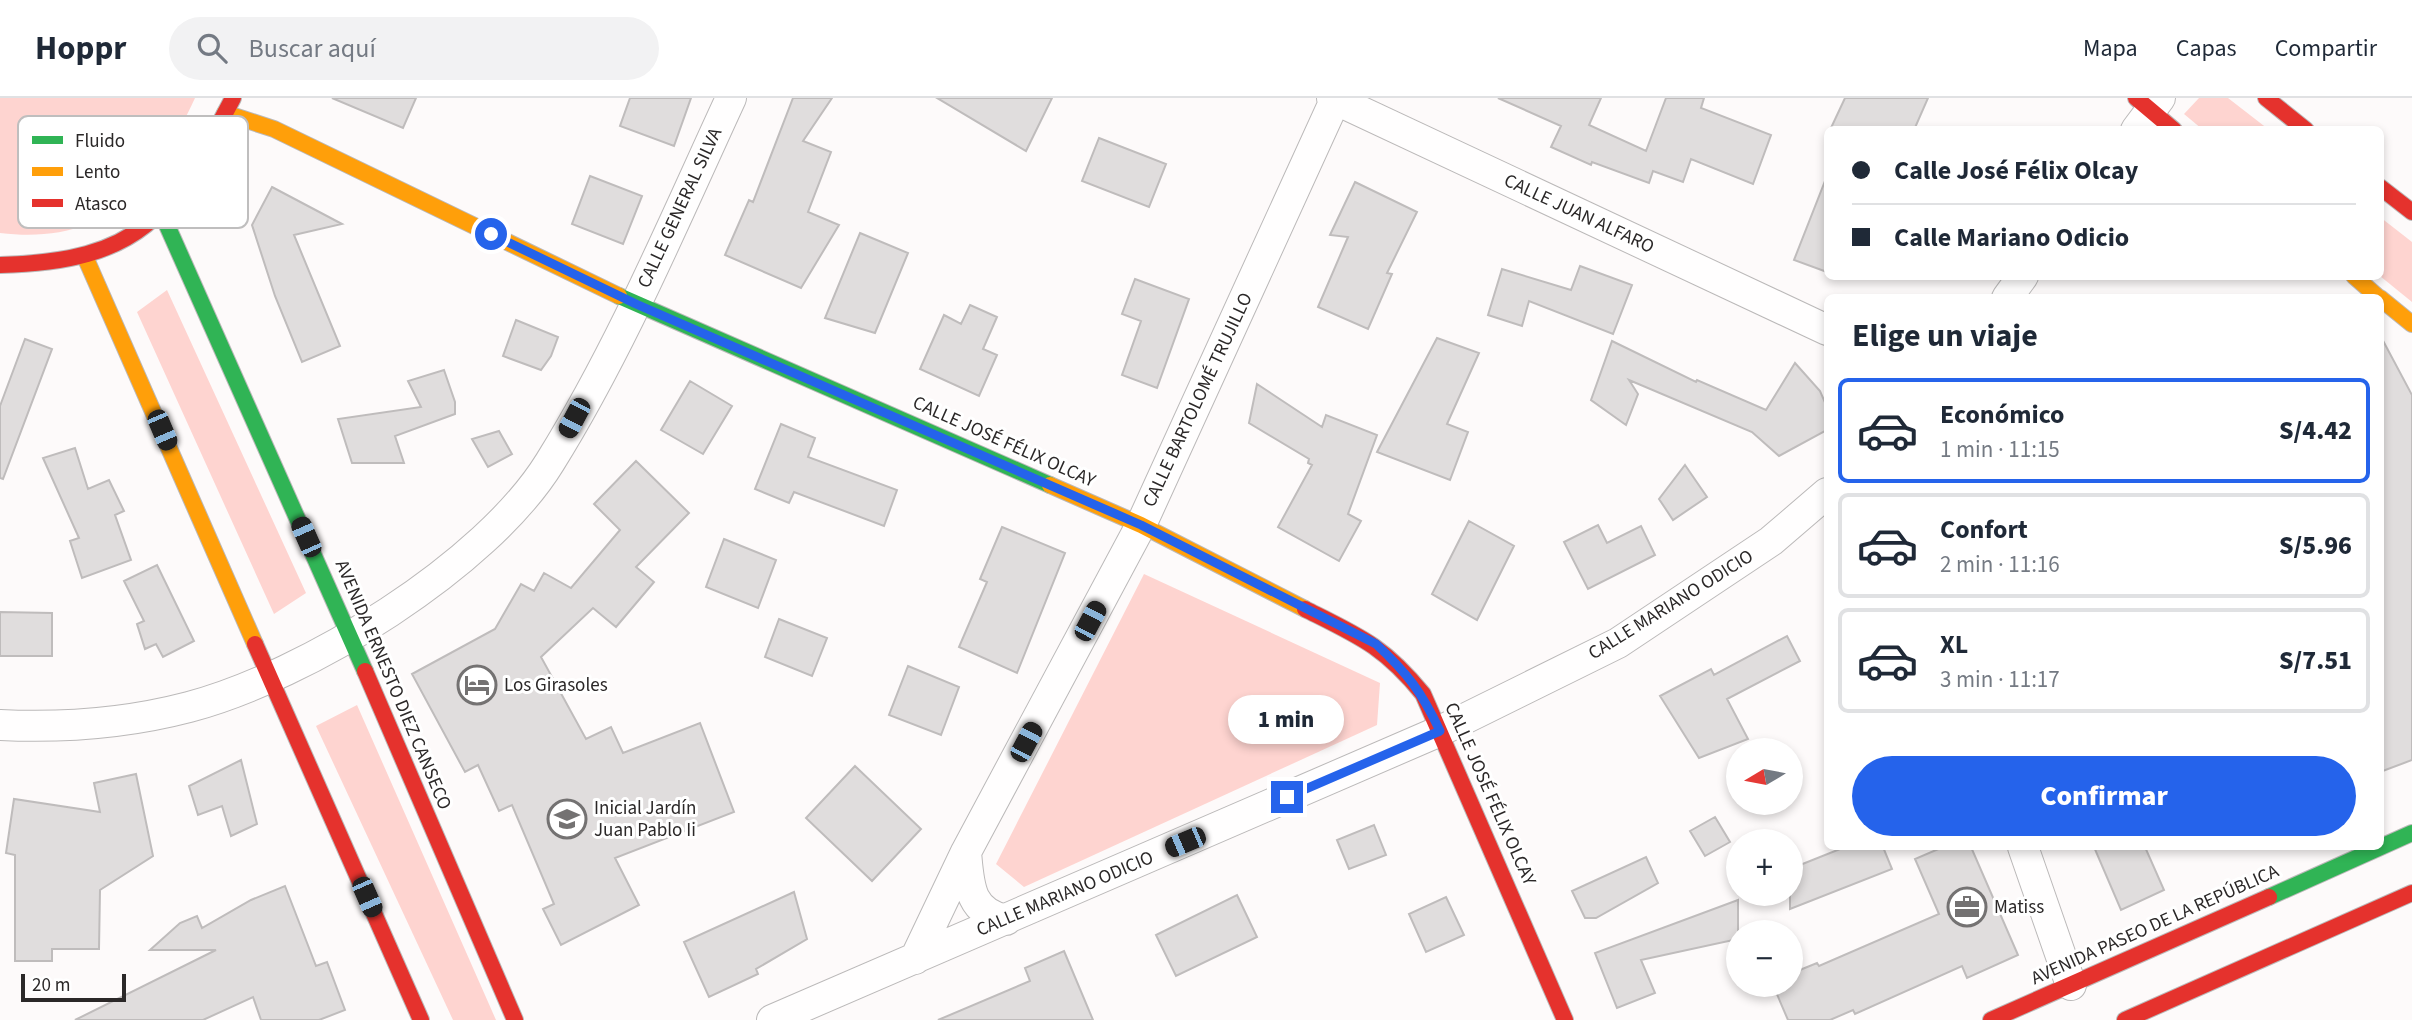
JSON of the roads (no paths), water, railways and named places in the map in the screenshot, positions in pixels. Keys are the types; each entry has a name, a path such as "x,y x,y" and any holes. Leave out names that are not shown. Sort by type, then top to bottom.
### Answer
{"main road":[{"path":"224,116 233,98"},
{"path":"2266,98 2301,126"},
{"path":"2145,109 2168,126"},
{"name":"CALLE JOSÉ FÉLIX OLCAY","path":"225,113 234,116"},
{"name":"CALLE JOSÉ FÉLIX OLCAY","path":"248,121 274,129 636,304 1141,525 1376,644 1401,667 1423,694 1565,1020"},
{"path":"2384,190 2412,212"},
{"path":"0,265 38,266 86,259 127,239 142,228"},
{"name":"AVENIDA ERNESTO DIEZ CANSECO","path":"168,228 350,637 515,1020"},
{"path":"86,259 421,1020"},
{"path":"2359,280 2375,294"},
{"path":"2384,301 2412,324"},
{"name":"AVENIDA PASEO DE LA REPÚBLICA","path":"2384,845 2412,833"},
{"name":"AVENIDA PASEO DE LA REPÚBLICA","path":"1991,1020 2374,850"},
{"path":"2125,1020 2412,893"}],"street":[{"name":"CALLE GENERAL SILVA","path":"0,725 102,723 189,707 270,676 350,637 424,589 524,496 550,463 636,304 731,98"},
{"name":"CALLE JUAN ALFARO","path":"1335,99 1824,329"},
{"name":"CALLE BARTOLOMÉ TRUJILLO","path":"915,959 966,852 1141,525 1335,99"},
{"name":"CALLE MARIANO ODICIO","path":"772,1020 1440,731 1618,643 1772,541 1824,496"},
{"path":"2024,850 2071,985"},
{"path":"966,852 969,883 975,900 989,916 1006,920"}],"place":[{"name":"Los Girasoles","path":"477,685"},
{"name":"Inicial Jardín Juan Pablo Ii","path":"567,819"},
{"name":"Matiss","path":"1967,907"}]}
